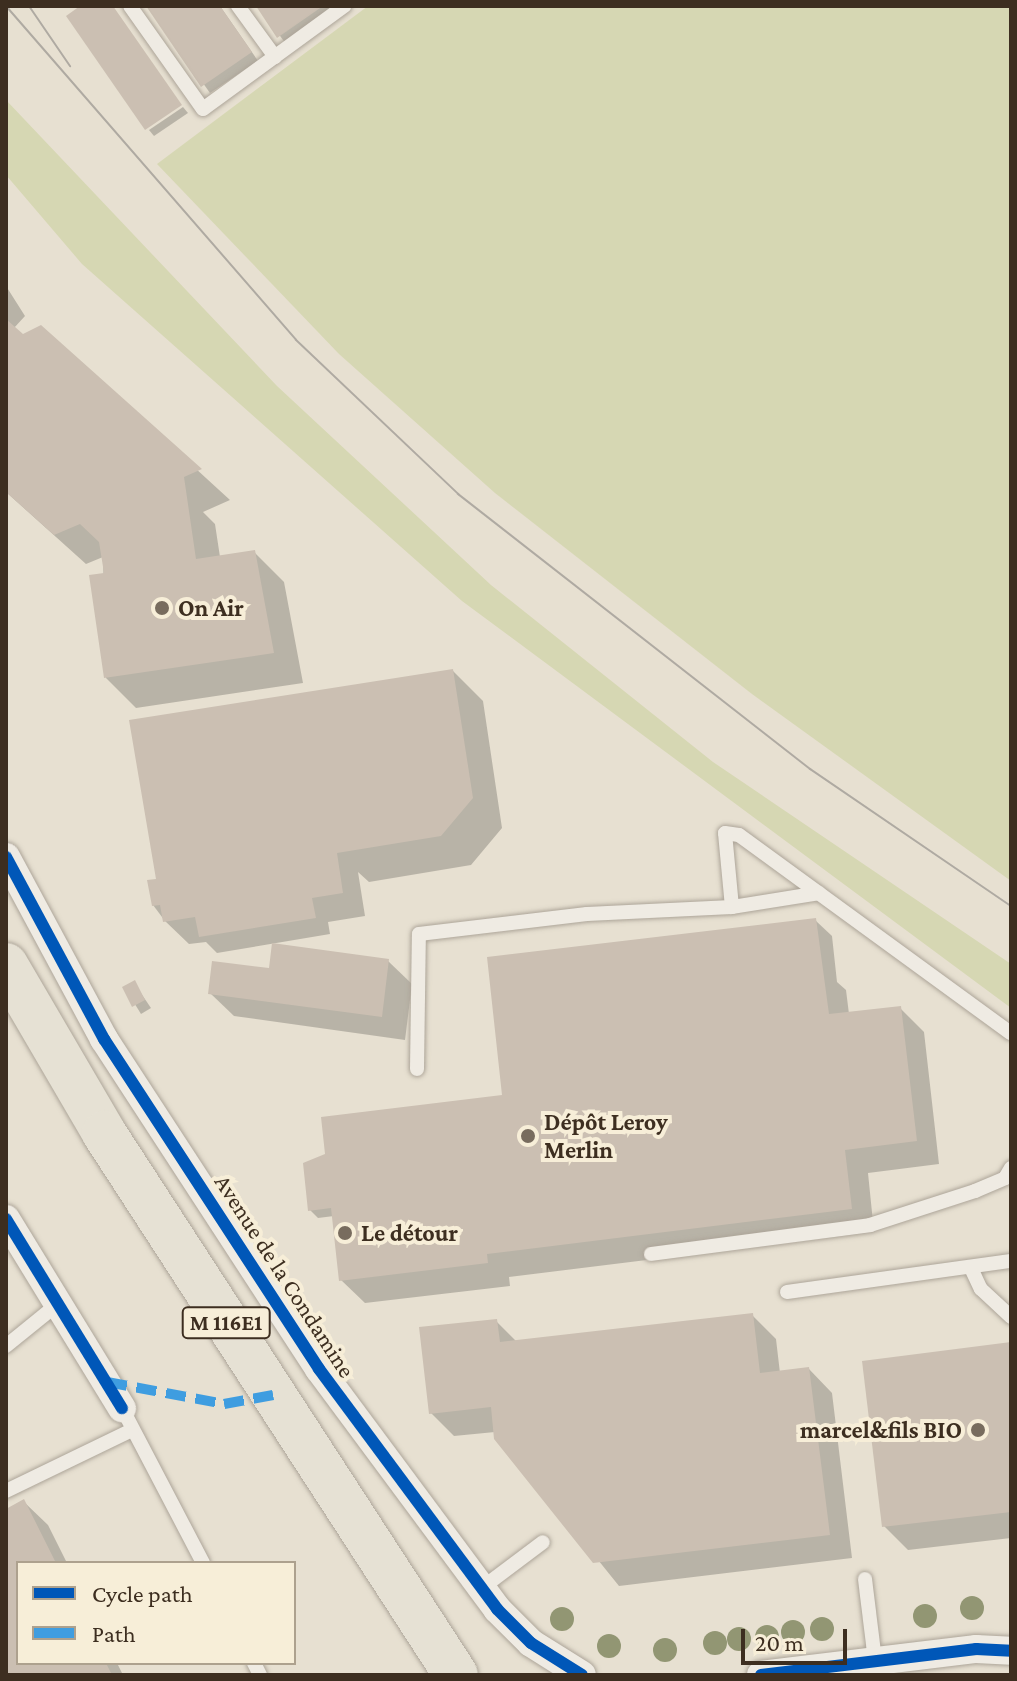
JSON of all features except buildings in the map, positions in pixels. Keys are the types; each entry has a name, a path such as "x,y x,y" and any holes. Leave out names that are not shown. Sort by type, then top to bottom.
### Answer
{"main road":[{"name":"M 116E1","path":"6,965 104,1133 456,1675"}],"street":[{"name":"Avenue de la Condamine","path":"6,857 104,1039 319,1369 482,1588 531,1643 582,1675"},
{"path":"6,1219 127,1419"},
{"path":"761,1675 976,1649 1011,1651"}],"lane":[{"path":"130,6 203,109 344,6"},
{"path":"238,6 275,57"},
{"path":"732,907 725,833 739,835 1011,1033"},
{"path":"417,1069 419,934 587,914 732,907 819,893"},
{"path":"651,1254 870,1225 975,1191 1005,1178 1011,1168"},
{"path":"787,1292 1011,1261"},
{"path":"971,1268 981,1289 1011,1317"},
{"path":"6,1346 59,1303"},
{"path":"6,1491 127,1419 202,1561"},
{"path":"482,1588 543,1542"},
{"path":"865,1579 875,1661"}],"green space":[{"path":"368,6 1011,6 1011,881 752,694 495,493 339,354 157,164"},
{"path":"6,100 277,386 491,585 713,762 1011,964 1011,1008 462,601 82,264 6,175"}],"tram line":[{"path":"6,6 296,340 458,494 810,769 1011,906"},
{"path":"29,6 70,66"}],"marked path":[{"path":"107,1382 224,1404 273,1395"}],"cycle path":[{"path":"6,857 104,1039 319,1369 497,1609 531,1643 582,1675"},
{"path":"6,1219 122,1408"},
{"path":"761,1675 976,1649 1011,1651"}],"place":[{"name":"On Air","path":"162,608"},
{"name":"Dépôt Leroy Merlin","path":"528,1136"},
{"name":"Le détour","path":"345,1233"},
{"name":"marcel&fils BIO","path":"978,1430"}]}
